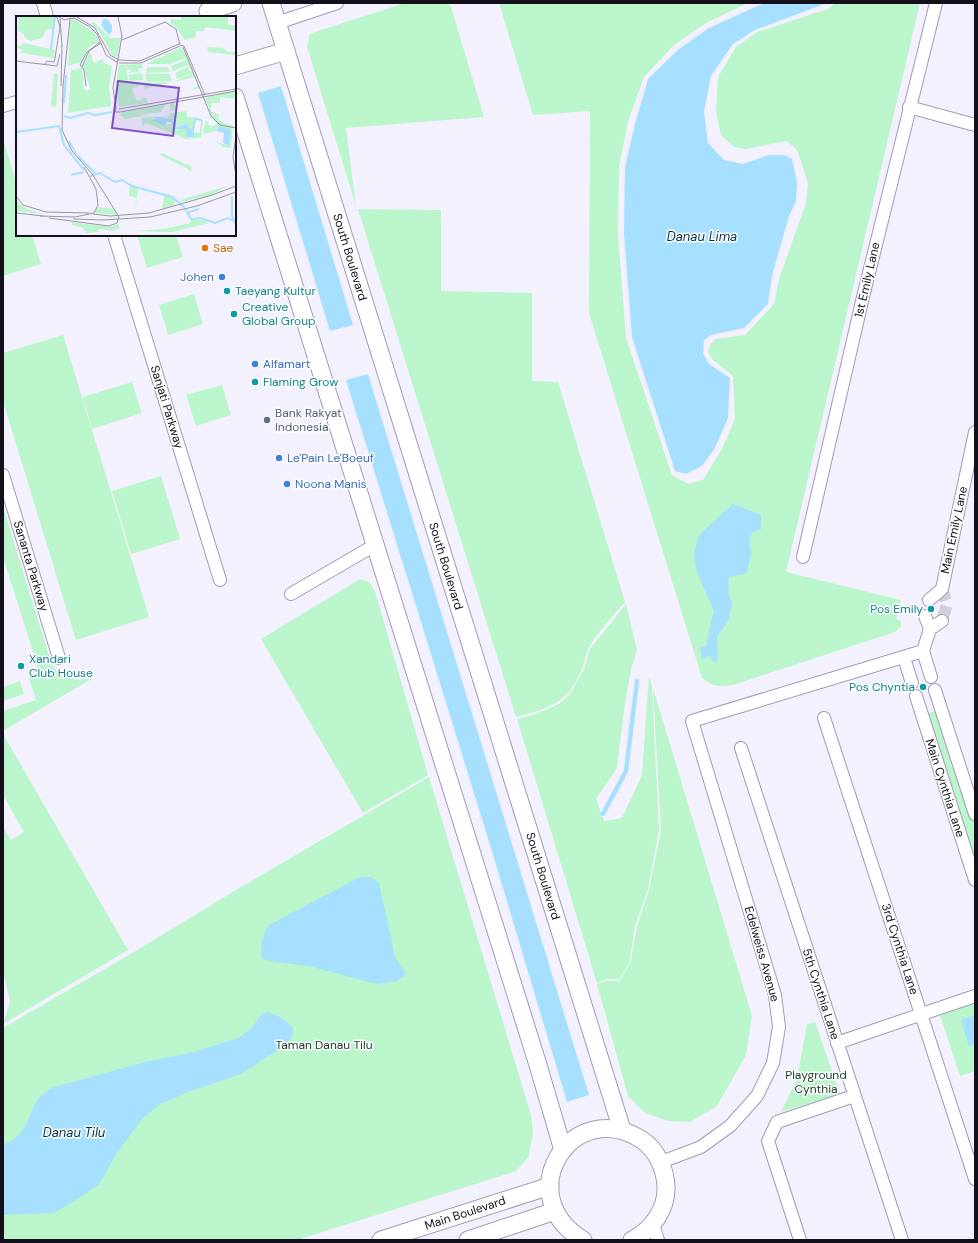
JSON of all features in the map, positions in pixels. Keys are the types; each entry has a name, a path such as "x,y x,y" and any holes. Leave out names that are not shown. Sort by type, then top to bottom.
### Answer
{"main road":[{"path":"206,12 233,3"},
{"name":"South Boulevard","path":"271,3 622,1130"},
{"path":"236,66 286,51"},
{"path":"236,100 538,1065 563,1150"},
{"path":"583,1240 572,1233 562,1223 555,1212 551,1199 551,1173 563,1150 572,1141 583,1134 609,1128 634,1134 645,1142 654,1151 661,1162 666,1181 665,1201 655,1232 644,1233 632,1240"},
{"name":"Main Boulevard","path":"381,1240 550,1186"},
{"path":"468,1240 555,1212"}],"street":[{"path":"43,3 47,16"},
{"path":"277,22 336,3"},
{"name":"1st Emily Lane","path":"803,557 858,317 936,3"},
{"path":"3,106 16,102"},
{"path":"909,107 975,125"},
{"name":"Sanjati Parkway","path":"114,236 220,580"},
{"name":"Main Emily Lane","path":"929,600 942,589 975,432"},
{"name":"Sananta Parkway","path":"3,474 59,658"},
{"path":"291,594 376,545"},
{"path":"925,616 930,629"},
{"path":"931,677 923,651 930,629 942,621"},
{"path":"912,683 904,658 923,651"},
{"name":"Edelweiss Avenue","path":"661,1162 701,1147 730,1126 757,1096 773,1063 779,1027 775,994 692,721 904,658"},
{"name":"Main Cynthia Lane","path":"935,690 975,814"},
{"name":"Main Cynthia Lane","path":"916,696 975,880"},
{"name":"3rd Cynthia Lane","path":"824,718 975,1180"},
{"name":"5th Cynthia Lane","path":"741,748 902,1240"},
{"path":"837,1042 975,996"},
{"path":"800,1240 768,1141 777,1122 854,1096"}],"green space":[{"path":"405,3 448,3 451,7 484,117 346,128 356,206 307,47 310,34"},
{"path":"499,3 748,3 706,23 674,45 644,77 628,121 619,167 618,234 626,338 672,475 688,484 703,480 721,451 735,419 733,376 712,359 708,352 710,345 715,339 745,335 774,304 779,279 806,203 808,183 797,150 787,141 745,149 734,147 721,135 716,112 718,77 736,47 757,32 828,9 835,3 920,3 786,572 901,600 896,619 901,621 901,627 895,632 733,685 717,686 702,678 589,313 590,111 533,115"},
{"path":"3,139 16,182 16,236 32,236 41,264 3,276"},
{"path":"358,209 441,210 441,291 532,293 532,381 558,382 625,602 592,642 582,669 571,690 564,697 548,707 516,717"},
{"path":"137,236 176,236 183,257 147,268"},
{"path":"194,294 203,324 168,335 159,305"},
{"path":"63,335 149,617 76,640 3,401 3,353"},
{"path":"132,382 142,413 92,429 83,397"},
{"path":"222,385 231,415 196,426 186,395"},
{"path":"161,476 180,539 131,554 112,491"},
{"path":"3,507 52,665 60,674 70,679 93,678 3,731 3,711 36,700 29,678 40,674 3,557"},
{"path":"360,579 369,582 375,591 428,775 363,813 261,639"},
{"path":"626,604 637,650 631,669 624,710 617,768 596,799 604,821 622,818 642,775 649,676 652,686 659,830 648,889 635,926 629,964 619,979 606,979 597,983 517,719 536,714 559,704 570,694 584,669 590,649"},
{"path":"20,681 24,694 3,701 3,687"},
{"path":"653,688 752,1016 746,1055 717,1106 690,1122 668,1121 645,1113 628,1096 597,984 606,981 619,981 630,964 637,927 649,890 661,830"},
{"path":"938,710 975,824 975,867 925,714"},
{"path":"3,734 128,950 3,1024 10,1001 3,971 3,830 4,829 11,840 24,832 3,795"},
{"name":"Taman Danau Tilu","path":"429,777 531,1115 533,1132 529,1156 516,1171 297,1240 3,1240 3,1028"},
{"path":"975,1000 975,1071 960,1076 939,1012"},
{"name":"Playground Cynthia","path":"815,1022 840,1094 781,1112 797,1079 807,1024"}],"water":[{"name":"Danau Lima","path":"764,3 827,3 755,30 733,44 711,76 704,112 708,143 724,160 743,164 769,155 784,155 792,159 797,182 796,201 789,216 772,276 768,304 744,328 711,335 704,340 703,353 709,364 730,378 728,418 715,448 702,466 686,474 675,471 632,337 624,234 625,167 648,79 679,49 709,28"},
{"path":"281,86 353,325 330,331 258,93"},
{"path":"368,374 589,1095 567,1102 491,848 346,380"},
{"path":"733,504 761,515 761,529 753,532 749,539 751,553 747,573 729,577 728,592 732,602 729,620 717,637 718,661 713,662 711,656 702,659 700,647 706,646 714,611 697,573 694,554 699,535"},
{"path":"360,877 371,877 379,883 395,957 406,974 397,981 377,984 309,966 262,959 262,941 269,925"},
{"name":"Danau Tilu","path":"268,1012 282,1018 293,1028 293,1035 286,1045 241,1074 188,1092 160,1104 142,1119 117,1153 99,1184 81,1197 54,1213 3,1215 3,1145 18,1136 26,1125 39,1098 51,1088 145,1062 194,1052 238,1038 252,1028 261,1014"},
{"path":"975,1015 975,1044 969,1046 961,1020"}],"waterway":[{"path":"603,814 626,771 637,681"}],"tunnel":[{"path":"942,589 947,604 942,621"}],"place":[{"name":"Sae","path":"205,248"},
{"name":"Johen","path":"222,277"},
{"name":"Taeyang Kultur","path":"227,291"},
{"name":"Creative Global Group","path":"234,314"},
{"name":"Alfamart","path":"255,364"},
{"name":"Flaming Grow","path":"255,382"},
{"name":"Bank Rakyat Indonesia","path":"267,420"},
{"name":"Le'Pain Le'Boeuf","path":"279,458"},
{"name":"Noona Manis","path":"287,484"},
{"name":"Pos Emily","path":"931,609"},
{"name":"Xandari Club House","path":"21,666"},
{"name":"Pos Chyntia","path":"923,687"}]}
